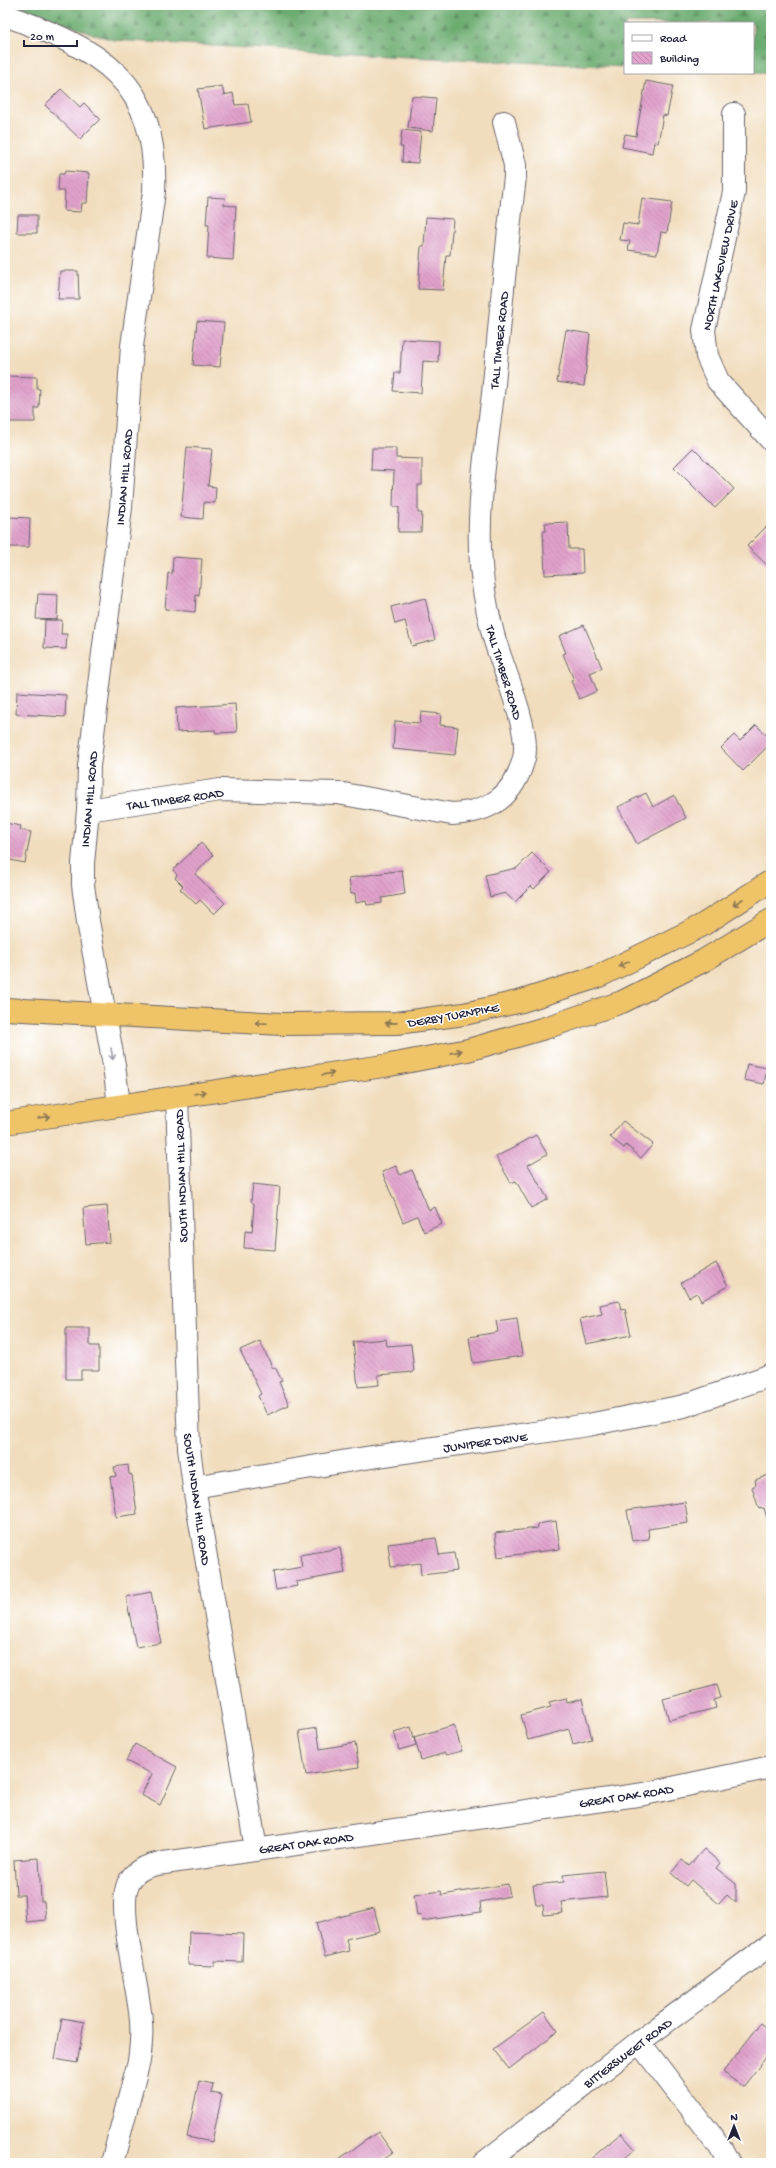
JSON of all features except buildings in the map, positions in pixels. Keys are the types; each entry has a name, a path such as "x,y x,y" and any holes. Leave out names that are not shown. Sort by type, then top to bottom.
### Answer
{"highway":[{"name":"DERBY TURNPIKE","path":"5,1009 105,1016 282,1024 397,1023 488,1009 548,993 597,977 700,926 771,881"},
{"path":"5,1123 390,1065 468,1050 538,1030 622,1002 703,961 771,920"}],"street":[{"name":"INDIAN HILL ROAD","path":"5,15 68,40 96,56 116,71 139,103 148,122 156,167 154,192 132,346 121,508 90,760 88,810 82,862 83,885 105,1016"},
{"name":"NORTH LAKEVIEW DRIVE","path":"734,114 734,192 704,330 707,356 718,381 771,440"},
{"name":"TALL TIMBER ROAD","path":"88,810 220,790 338,793 452,814 471,813 488,806 508,793 518,777 524,756 524,735 493,636 484,594 480,549 485,461 515,177 515,165 504,122"},
{"path":"105,1016 119,1106"},
{"name":"SOUTH INDIAN HILL ROAD","path":"177,1097 189,1448 194,1487 256,1849"},
{"name":"JUNIPER DRIVE","path":"194,1487 365,1458 588,1425 684,1406 771,1374"},
{"name":"GREAT OAK ROAD","path":"112,2163 140,2060 141,2020 125,1909 127,1886 136,1873 149,1866 256,1849 644,1794 771,1767"},
{"name":"BITTERSWEET ROAD","path":"484,2163 638,2042 771,1944"},
{"path":"638,2042 720,2147 729,2163"}],"green space":[{"path":"16,5 771,5 771,74 754,72 754,22 624,22 624,67 365,55 114,40 93,34"}]}
